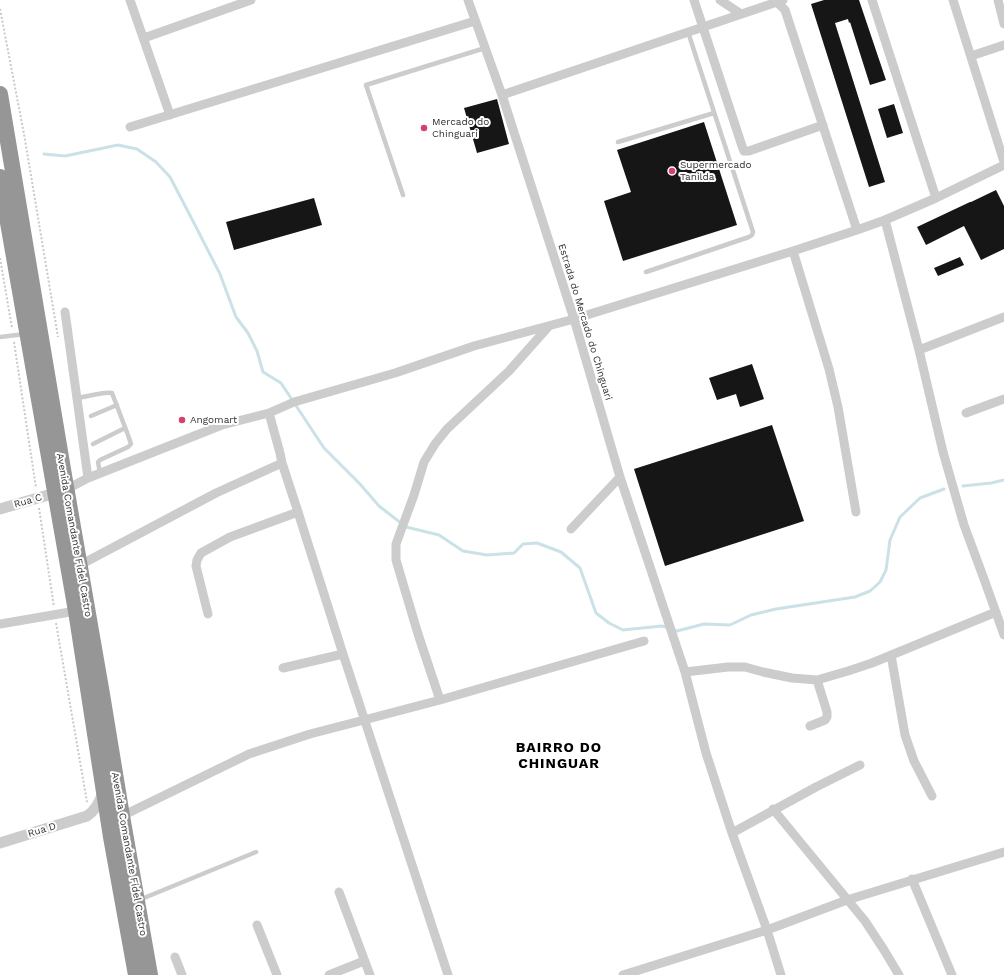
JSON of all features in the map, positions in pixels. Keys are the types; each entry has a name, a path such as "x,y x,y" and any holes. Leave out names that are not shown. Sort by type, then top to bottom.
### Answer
{"highway":[{"name":"Avenida Comandante Fidel Castro","path":"0,94 61,491 76,611 111,837 138,975"},
{"name":"Avenida Comandante Fidel Castro","path":"0,177 20,334 80,565 137,901 138,975"}],"street":[{"path":"130,0 170,115"},
{"path":"144,38 251,0"},
{"name":"Estrada do Mercado do Chinguari","path":"468,0 502,95 574,319 620,477 685,672 706,753 732,833 768,930 781,975"},
{"path":"694,0 702,28 744,151 749,151 823,125"},
{"path":"720,0 741,14"},
{"path":"786,10 788,0"},
{"path":"872,0 936,198"},
{"path":"953,0 1004,162"},
{"path":"998,0 1004,24"},
{"path":"502,95 779,1 786,10 857,230"},
{"path":"130,127 475,21"},
{"path":"971,56 1004,45"},
{"path":"61,491 100,473 222,425 269,413 294,402 395,373 474,346 574,319 857,230 885,220 936,198 1004,165"},
{"path":"885,220 919,350 943,452 964,525 1004,635"},
{"path":"793,251 829,369 838,407 856,512"},
{"path":"65,312 88,478"},
{"path":"919,350 1004,317"},
{"path":"440,700 396,560 396,544 414,495 424,462 435,444 447,429 509,372 549,326"},
{"path":"966,413 1004,399"},
{"path":"269,413 282,463 364,720 448,975"},
{"path":"80,565 216,493 282,463"},
{"path":"571,529 620,477"},
{"name":"Rua C","path":"0,509 61,491"},
{"path":"208,614 196,566 197,560 202,553 230,536 298,512"},
{"path":"0,624 76,611"},
{"path":"685,672 728,667 745,667 792,678 817,680 848,671 891,655 996,612"},
{"path":"122,816 249,754 310,734 440,700 644,641"},
{"path":"283,668 343,654"},
{"path":"891,655 905,735 914,761 932,796"},
{"path":"810,726 825,720 827,717 827,712 817,680"},
{"path":"732,833 816,787 860,765"},
{"path":"87,816 97,808 104,788"},
{"path":"773,810 869,926 899,975"},
{"path":"87,816 100,820 106,827 111,837"},
{"name":"Rua D","path":"0,843 87,816"},
{"path":"623,975 768,930 847,900 912,879 1004,852"},
{"path":"912,879 952,975"},
{"path":"339,892 370,975"},
{"path":"257,925 277,975"},
{"path":"175,957 182,975"},
{"path":"329,975 364,961"}],"lane":[{"path":"646,272 752,235 753,229 688,32"},
{"path":"403,195 366,85 485,48"},
{"path":"618,142 714,113"},
{"path":"0,337 20,334"},
{"path":"77,398 107,392 112,393 131,444 115,454 100,460 98,462 100,473"},
{"path":"92,416 117,405"},
{"path":"94,444 125,428"},
{"path":"137,901 256,852"}],"path":[{"path":"0,9 24,134 59,343"},
{"path":"0,258 20,334 38,498 87,816"}],"building":[{"path":"824,0 859,0 886,80 870,85 850,22 849,23 848,19 835,23 885,182 869,187 811,4"},
{"path":"497,99 509,144 477,153 464,108"},
{"path":"894,104 903,133 887,138 878,109"},
{"name":"Supermercado Tanilda","path":"704,122 737,225 623,261 604,201 631,192 617,150"},
{"path":"996,190 1004,206 1004,249 981,260 964,226 926,245 917,227"},
{"path":"314,198 322,225 234,250 226,222"},
{"path":"960,257 964,265 938,276 934,268"},
{"path":"752,364 764,399 740,407 736,394 717,400 709,378"},
{"path":"772,425 804,521 665,566 634,469"}],"waterway":[{"path":"44,154 65,156 118,145 137,149 156,162 170,177 220,274 236,317 248,333 257,351 263,372 281,383 324,448 360,484 379,506 406,527 439,535 463,551 487,555 514,553 523,544 537,543 561,552 580,568 596,613 609,623 623,630 662,626 669,628"},
{"path":"963,486 1004,480"},
{"path":"674,630 677,631 704,624 730,625 751,615 776,609 855,597 870,591 880,582 886,570 890,540 900,517 920,498 944,489"}],"place":[{"name":"Mercado do Chinguari","path":"424,128"},
{"name":"Supermercado Tanilda","path":"672,171"},
{"name":"Angomart","path":"182,420"}],"district":[{"name":"BAIRRO DO CHINGUAR","path":"559,756"}]}
